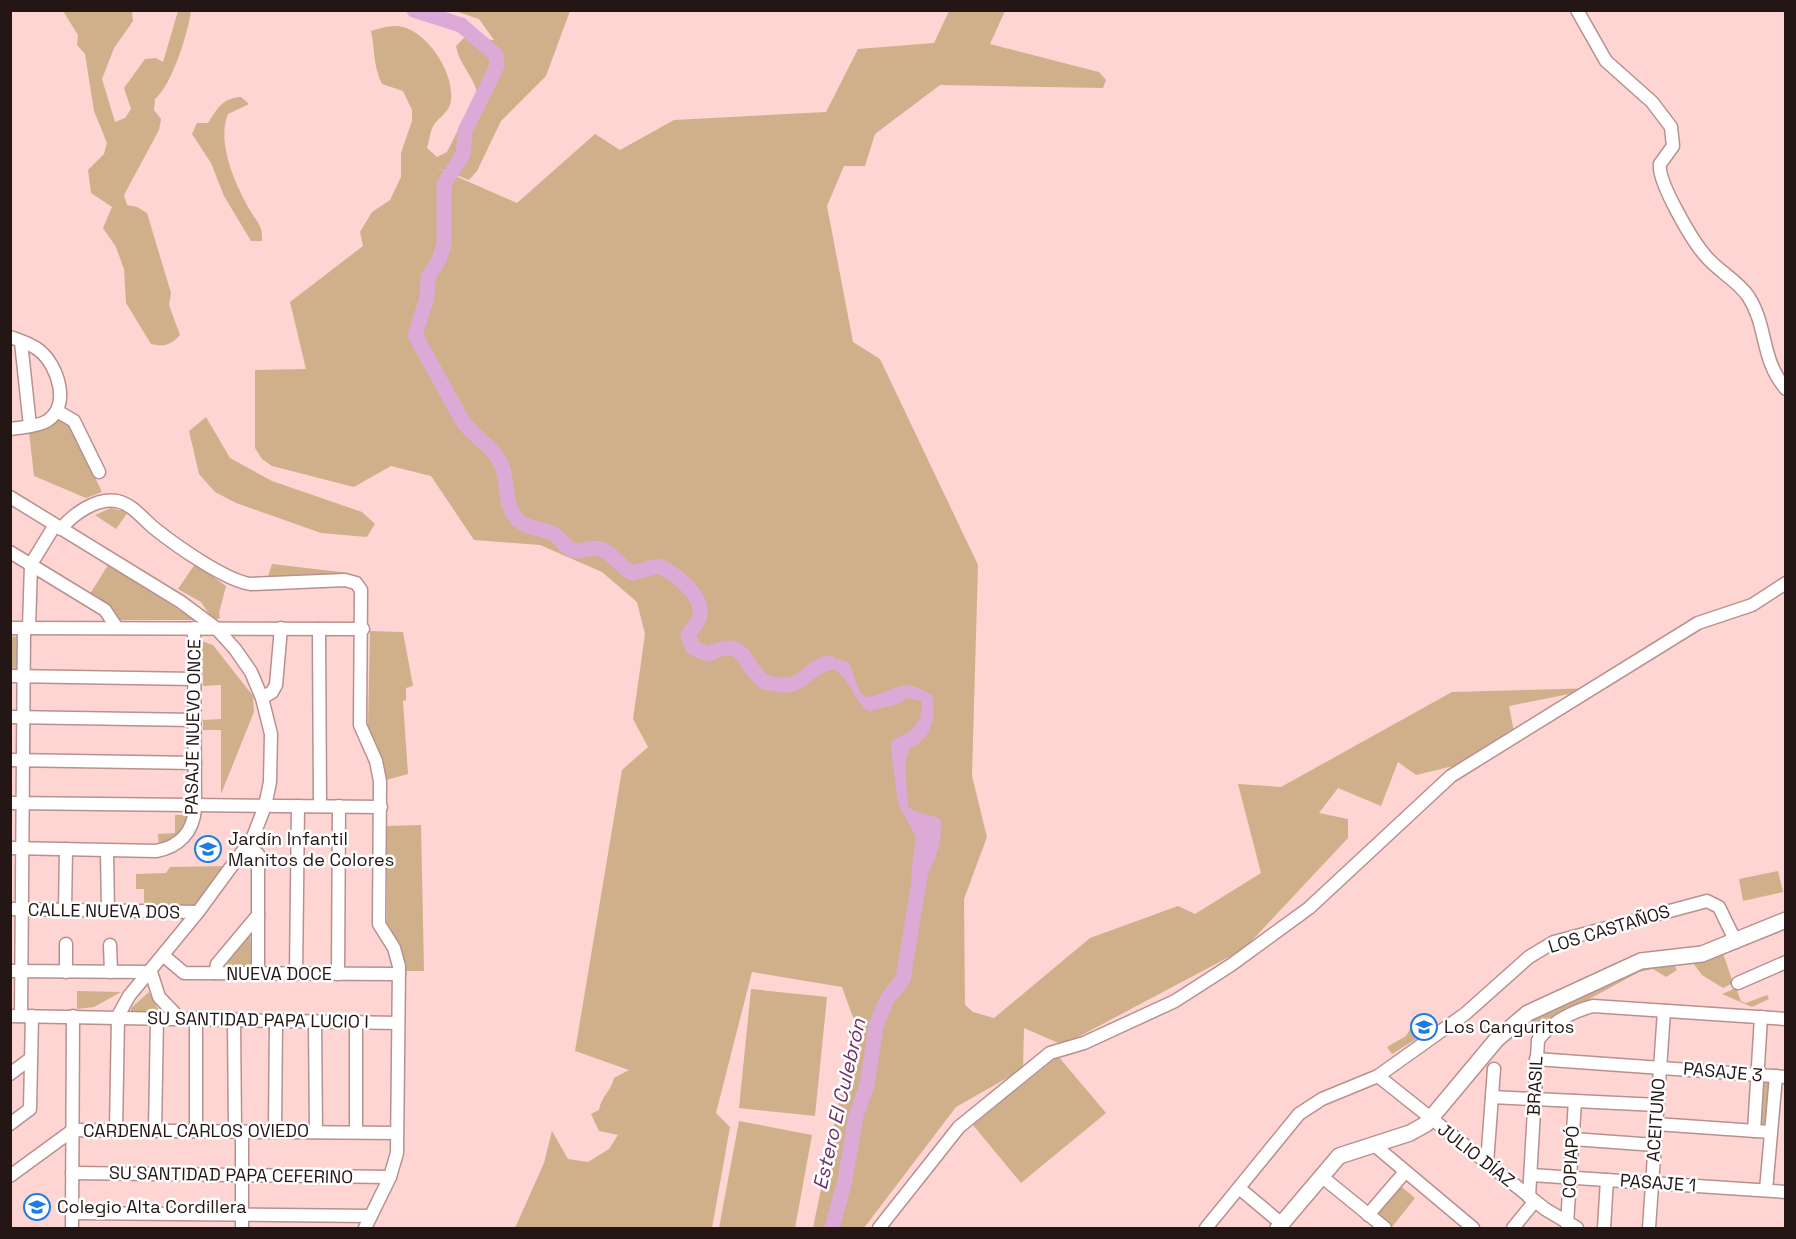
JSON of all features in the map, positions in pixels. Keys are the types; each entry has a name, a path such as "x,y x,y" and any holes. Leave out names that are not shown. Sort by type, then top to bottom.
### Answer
{"main road":[{"path":"1283,1227 1339,1156 1415,1131 1431,1119 1497,1039 1528,1013 1641,961 1702,954 1785,920"}],"street":[{"path":"1577,10 1606,61 1652,102 1671,127 1673,146 1660,164 1662,183 1704,255 1748,296 1761,326 1773,374 1785,388"},
{"path":"10,429 44,423 57,411 61,396 49,362 38,349 16,339"},
{"path":"16,339 30,426"},
{"path":"57,411 74,421 99,472"},
{"path":"10,497 181,602 216,628 243,660 262,698 270,728 272,759 265,806 247,847 164,956 129,996 118,1016 116,1131"},
{"path":"10,1124 30,1109 30,1059 21,1016 16,971 16,803 17,676 21,628 31,564 58,527 85,509 103,502 120,501 166,537 236,581 251,584 353,581 362,594 360,724 378,771 381,807 379,924 397,954 399,974 397,1153 390,1177 365,1228"},
{"path":"10,552 105,610 117,628"},
{"path":"879,1228 959,1127 1050,1053 1084,1043 1175,1001 1231,965 1309,908 1451,776 1698,623 1752,605 1785,582"},
{"path":"21,628 363,629"},
{"name":"PASAJE NUEVO ONCE","path":"16,848 156,851 173,846 192,826 195,805 194,628"},
{"path":"262,698 272,692 276,685 281,628"},
{"path":"319,629 320,806"},
{"path":"17,676 195,679"},
{"path":"17,718 195,720"},
{"path":"17,760 195,762"},
{"path":"16,803 381,807"},
{"path":"296,974 297,806"},
{"path":"338,974 339,807"},
{"path":"247,847 258,854 258,974"},
{"path":"65,910 66,849"},
{"path":"107,851 108,911"},
{"name":"LOS CASTAÑOS","path":"1206,1228 1299,1114 1322,1099 1378,1076 1465,1014 1529,957 1554,942 1707,901 1719,907 1736,942"},
{"name":"CALLE NUEVA DOS","path":"16,909 198,912"},
{"path":"215,973 217,964 258,915"},
{"path":"66,944 66,972"},
{"path":"110,945 111,972"},
{"name":"NUEVA DOCE","path":"164,956 184,973 399,974"},
{"path":"1738,983 1785,962"},
{"path":"16,971 151,972"},
{"path":"151,972 159,998 178,1018"},
{"name":"BRASIL","path":"1532,1199 1530,1175 1536,1059 1538,1040 1545,1030 1580,1009 1593,1005 1785,1019"},
{"name":"ACEITUNO","path":"1649,1228 1664,1011"},
{"name":"SU SANTIDAD PAPA LUCIO I","path":"21,1016 118,1016 398,1023"},
{"path":"72,1228 73,1016"},
{"path":"1754,1131 1761,1017"},
{"path":"155,1131 157,1018"},
{"path":"196,1018 196,1131"},
{"path":"234,1019 242,1175 242,1228"},
{"path":"276,1020 276,1132"},
{"path":"315,1021 316,1132"},
{"path":"356,1022 356,1132"},
{"path":"10,1074 30,1059"},
{"name":"PASAJE 3","path":"1536,1059 1781,1077"},
{"path":"1487,1163 1494,1069"},
{"name":"JULIO DÍAZ","path":"1378,1076 1532,1199 1572,1226"},
{"path":"1766,1190 1770,1132 1773,1128 1781,1077"},
{"path":"1492,1097 1658,1105"},
{"name":"COPIAPÓ","path":"1572,1226 1570,1177 1575,1101"},
{"path":"1656,1124 1770,1132"},
{"name":"CARDENAL CARLOS OVIEDO","path":"10,1176 73,1130 398,1133"},
{"path":"1573,1139 1655,1145"},
{"path":"1373,1144 1473,1228"},
{"path":"1368,1215 1405,1172"},
{"name":"SU SANTIDAD PAPA CEFERINO","path":"72,1173 390,1177"},
{"name":"PASAJE 1","path":"1530,1175 1785,1192"},
{"path":"1321,1176 1385,1228"},
{"path":"1604,1228 1607,1180"},
{"path":"1239,1188 1283,1227"},
{"path":"1513,1228 1532,1199"},
{"path":"72,1213 371,1216"}],"shaded area":[{"path":"63,11 132,11 133,21 114,48 102,79 115,122 125,118 131,109 124,88 145,59 156,58 163,62 178,11 191,11 183,45 173,71 155,99 154,110 161,119 159,130 124,195 127,205 137,207 147,213 171,293 169,305 180,335 167,344 151,344 126,303 124,269 116,247 103,228 112,207 91,193 88,170 104,154 107,143 94,111 85,54 77,45 78,35"},
{"path":"455,11 570,11 546,76 501,121 477,171 469,180 435,167 517,203 595,134 620,150 674,120 826,112 858,49 934,43 949,11 1005,11 990,44 1099,72 1106,80 1103,88 940,85 875,134 865,166 844,166 827,206 853,342 880,359 978,565 972,776 987,837 964,899 965,1005 973,1012 994,1018 1090,938 1178,906 1195,914 1261,873 1238,784 1281,787 1452,692 1599,688 1509,706 1515,737 1491,757 1416,775 1398,762 1381,806 1338,788 1319,813 1348,819 1348,838 1244,949 1063,1045 1024,1028 1023,1069 956,1107 864,1228 813,1228 855,1023 842,987 752,972 716,1113 730,1127 712,1228 515,1228 544,1163 552,1131 568,1159 588,1162 609,1149 618,1135 599,1131 591,1114 599,1110 614,1078 629,1070 575,1051 622,770 648,747 633,719 645,634 637,602 602,572 540,545 474,540 431,476 391,466 354,487 272,466 262,459 255,448 255,370 306,369 290,302 363,246 360,232 372,212 390,200 401,177 401,153 412,121 412,110 403,91 382,84 376,64 371,31 395,26 413,31 430,46 444,67 451,89 451,100 446,111 433,126 427,148 437,157 447,152 477,92 456,46 464,38 494,40 479,19"},
{"path":"241,97 249,104 228,114 224,138 229,164 239,190 261,229 262,241 251,241 224,196 211,163 192,134 197,123 208,123 225,102"},
{"path":"60,416 68,421 102,492 86,498 34,476 29,432 50,427"},
{"path":"206,417 230,458 272,481 362,512 375,524 367,537 321,533 236,503 215,492 199,474 189,431"},
{"path":"111,508 128,512 116,529 95,515"},
{"path":"195,564 226,586 219,613 220,618 213,620 201,602 178,589"},
{"path":"272,564 349,573 267,579"},
{"path":"108,565 195,620 120,620 112,608 90,594"},
{"path":"370,631 403,632 413,686 406,688 406,700 403,701 408,774 386,780 381,759 368,726"},
{"path":"11,636 19,637 18,671 11,671"},
{"path":"202,641 213,645 253,696 254,712 221,794 221,730 203,730 203,720 221,719 221,685 203,686"},
{"path":"827,659 840,659 849,663 860,692 865,697 904,686 912,686 932,695 934,712 931,727 923,740 909,749 905,766 908,806 941,820 937,853 921,883 913,881 911,873 916,837 898,804 891,749 892,740 915,726 920,715 921,701 906,698 901,703 870,711 865,709 844,679 833,669 826,666 815,673 811,670 811,666"},
{"path":"175,815 191,815 184,832 159,847 158,834 175,833"},
{"path":"421,825 424,971 405,971 403,954 387,928 387,826"},
{"path":"225,866 198,905 144,905 144,889 136,889 136,874 166,873 170,867"},
{"path":"1778,871 1783,892 1743,901 1739,879"},
{"path":"245,934 250,935 251,966 247,969 223,970 223,965"},
{"path":"1723,953 1732,980 1731,984 1723,988 1702,975 1693,963"},
{"path":"1681,962 1675,966 1677,970 1666,977 1653,969 1639,972 1538,1027 1512,1031 1521,1023 1648,964"},
{"path":"1736,988 1741,1001 1746,1003 1767,995 1769,999 1752,1007 1722,994"},
{"path":"751,989 827,997 815,1116 739,1108"},
{"path":"77,991 121,992 94,1007 77,1009"},
{"path":"149,992 159,1011 131,1011 131,1008"},
{"path":"1413,1024 1421,1036 1392,1054 1387,1047 1406,1036"},
{"path":"1058,1056 1106,1113 1021,1183 973,1125"},
{"path":"1761,1077 1774,1078 1771,1127 1758,1127"},
{"path":"739,1121 812,1135 795,1228 719,1228"},
{"path":"1398,1184 1415,1198 1392,1227 1375,1213"}],"waterway":[{"name":"Estero El Culebrón","path":"414,10 461,25 496,55 497,66 465,131 463,154 444,184 444,244 439,260 428,277 427,298 415,335 462,420 499,460 513,514 526,525 555,535 573,550 596,548 604,551 632,573 659,566 673,574 693,592 700,607 698,621 688,635 693,648 708,654 721,649 737,650 764,682 794,684 818,667 829,663"},
{"name":"Estero El Culebrón","path":"832,1228 845,1180 856,1116 867,1085 876,1026 887,999 903,979 922,864"}],"place":[{"name":"Jardín Infantil Manitos de Colores","path":"208,849"},
{"name":"Los Canguritos","path":"1424,1027"},
{"name":"Colegio Alta Cordillera","path":"37,1207"}]}
